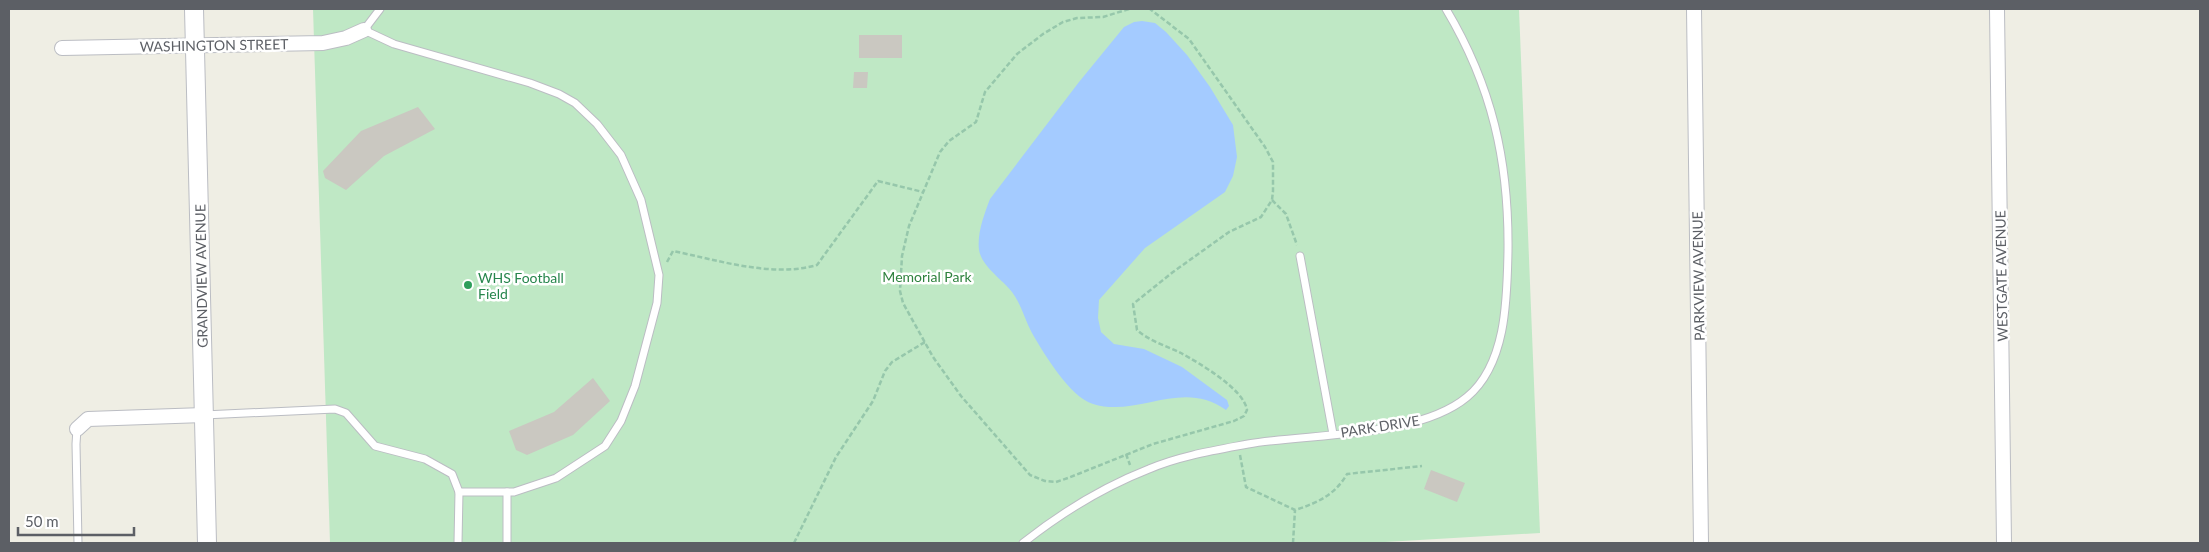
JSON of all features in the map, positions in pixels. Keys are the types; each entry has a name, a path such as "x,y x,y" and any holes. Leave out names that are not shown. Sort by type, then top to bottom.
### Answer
{"street":[{"name":"GRANDVIEW AVENUE","path":"194,9 207,543"},
{"name":"PARKVIEW AVENUE","path":"1694,9 1701,543"},
{"name":"WESTGATE AVENUE","path":"1998,9 2004,543"},
{"name":"WASHINGTON STREET","path":"62,48 323,43 346,38 364,30"},
{"path":"77,429 88,419 204,415"}],"lane":[{"path":"380,9 364,30 394,44 530,83 559,94 575,103 598,124 621,156 641,200 658,275 657,303 635,386 621,421 605,446 556,478 514,492 459,492"},
{"name":"PARK DRIVE","path":"1023,543 1063,512 1150,468 1239,446 1393,426 1448,411 1469,395 1486,372 1504,322 1508,293 1508,228 1503,156 1487,94 1475,61 1446,9"},
{"path":"1300,256 1333,434"},
{"path":"204,415 335,409 346,413 375,446 425,459 452,474 459,492 458,543"},
{"path":"77,429 78,543"},
{"path":"507,492 507,543"}],"path":[{"path":"1130,9 1103,17 1077,18 1063,22 1043,34 1017,54 985,92 976,122 949,142 940,152 909,226 904,248 900,291 903,302 924,342 961,396 997,439 1030,475 1045,481 1056,482 1153,444 1234,421 1244,416 1247,410 1243,398 1222,379 1182,354 1141,334 1137,330 1133,304 1173,272 1229,232 1261,216 1272,200 1273,162 1265,147 1189,40 1150,9"},
{"path":"658,275 673,251 781,271 817,265 878,181 923,192"},
{"path":"1272,200 1286,214 1300,256"},
{"path":"794,543 836,457 873,401 885,371 892,362 924,342"},
{"path":"1239,446 1246,487 1294,510 1316,503 1339,487 1347,474 1422,466"},
{"path":"1293,543 1294,510"}],"green space":[{"name":"Memorial Park","path":"313,9 1519,9 1540,533 1368,543 330,543"}],"water":[{"path":"1134,22 1155,23 1166,32 1187,55 1210,87 1233,125 1237,157 1233,176 1225,192 1145,248 1099,300 1098,318 1101,332 1114,344 1144,349 1182,367 1227,400 1229,406 1226,410 1209,401 1193,398 1176,398 1110,407 1093,404 1084,400 1058,374 1032,333 1015,297 984,262 979,250 980,231 990,199 1079,82 1124,27"}],"building":[{"path":"859,35 902,35 902,58 859,58"},
{"path":"854,72 868,72 867,88 853,88"},
{"path":"418,107 435,129 384,156 346,190 325,178 323,171 361,131"},
{"path":"593,378 610,401 573,435 527,455 516,450 509,431 554,412"},
{"path":"1431,470 1465,483 1457,502 1424,489"}],"place":[{"name":"WHS Football Field","path":"468,285"}]}
